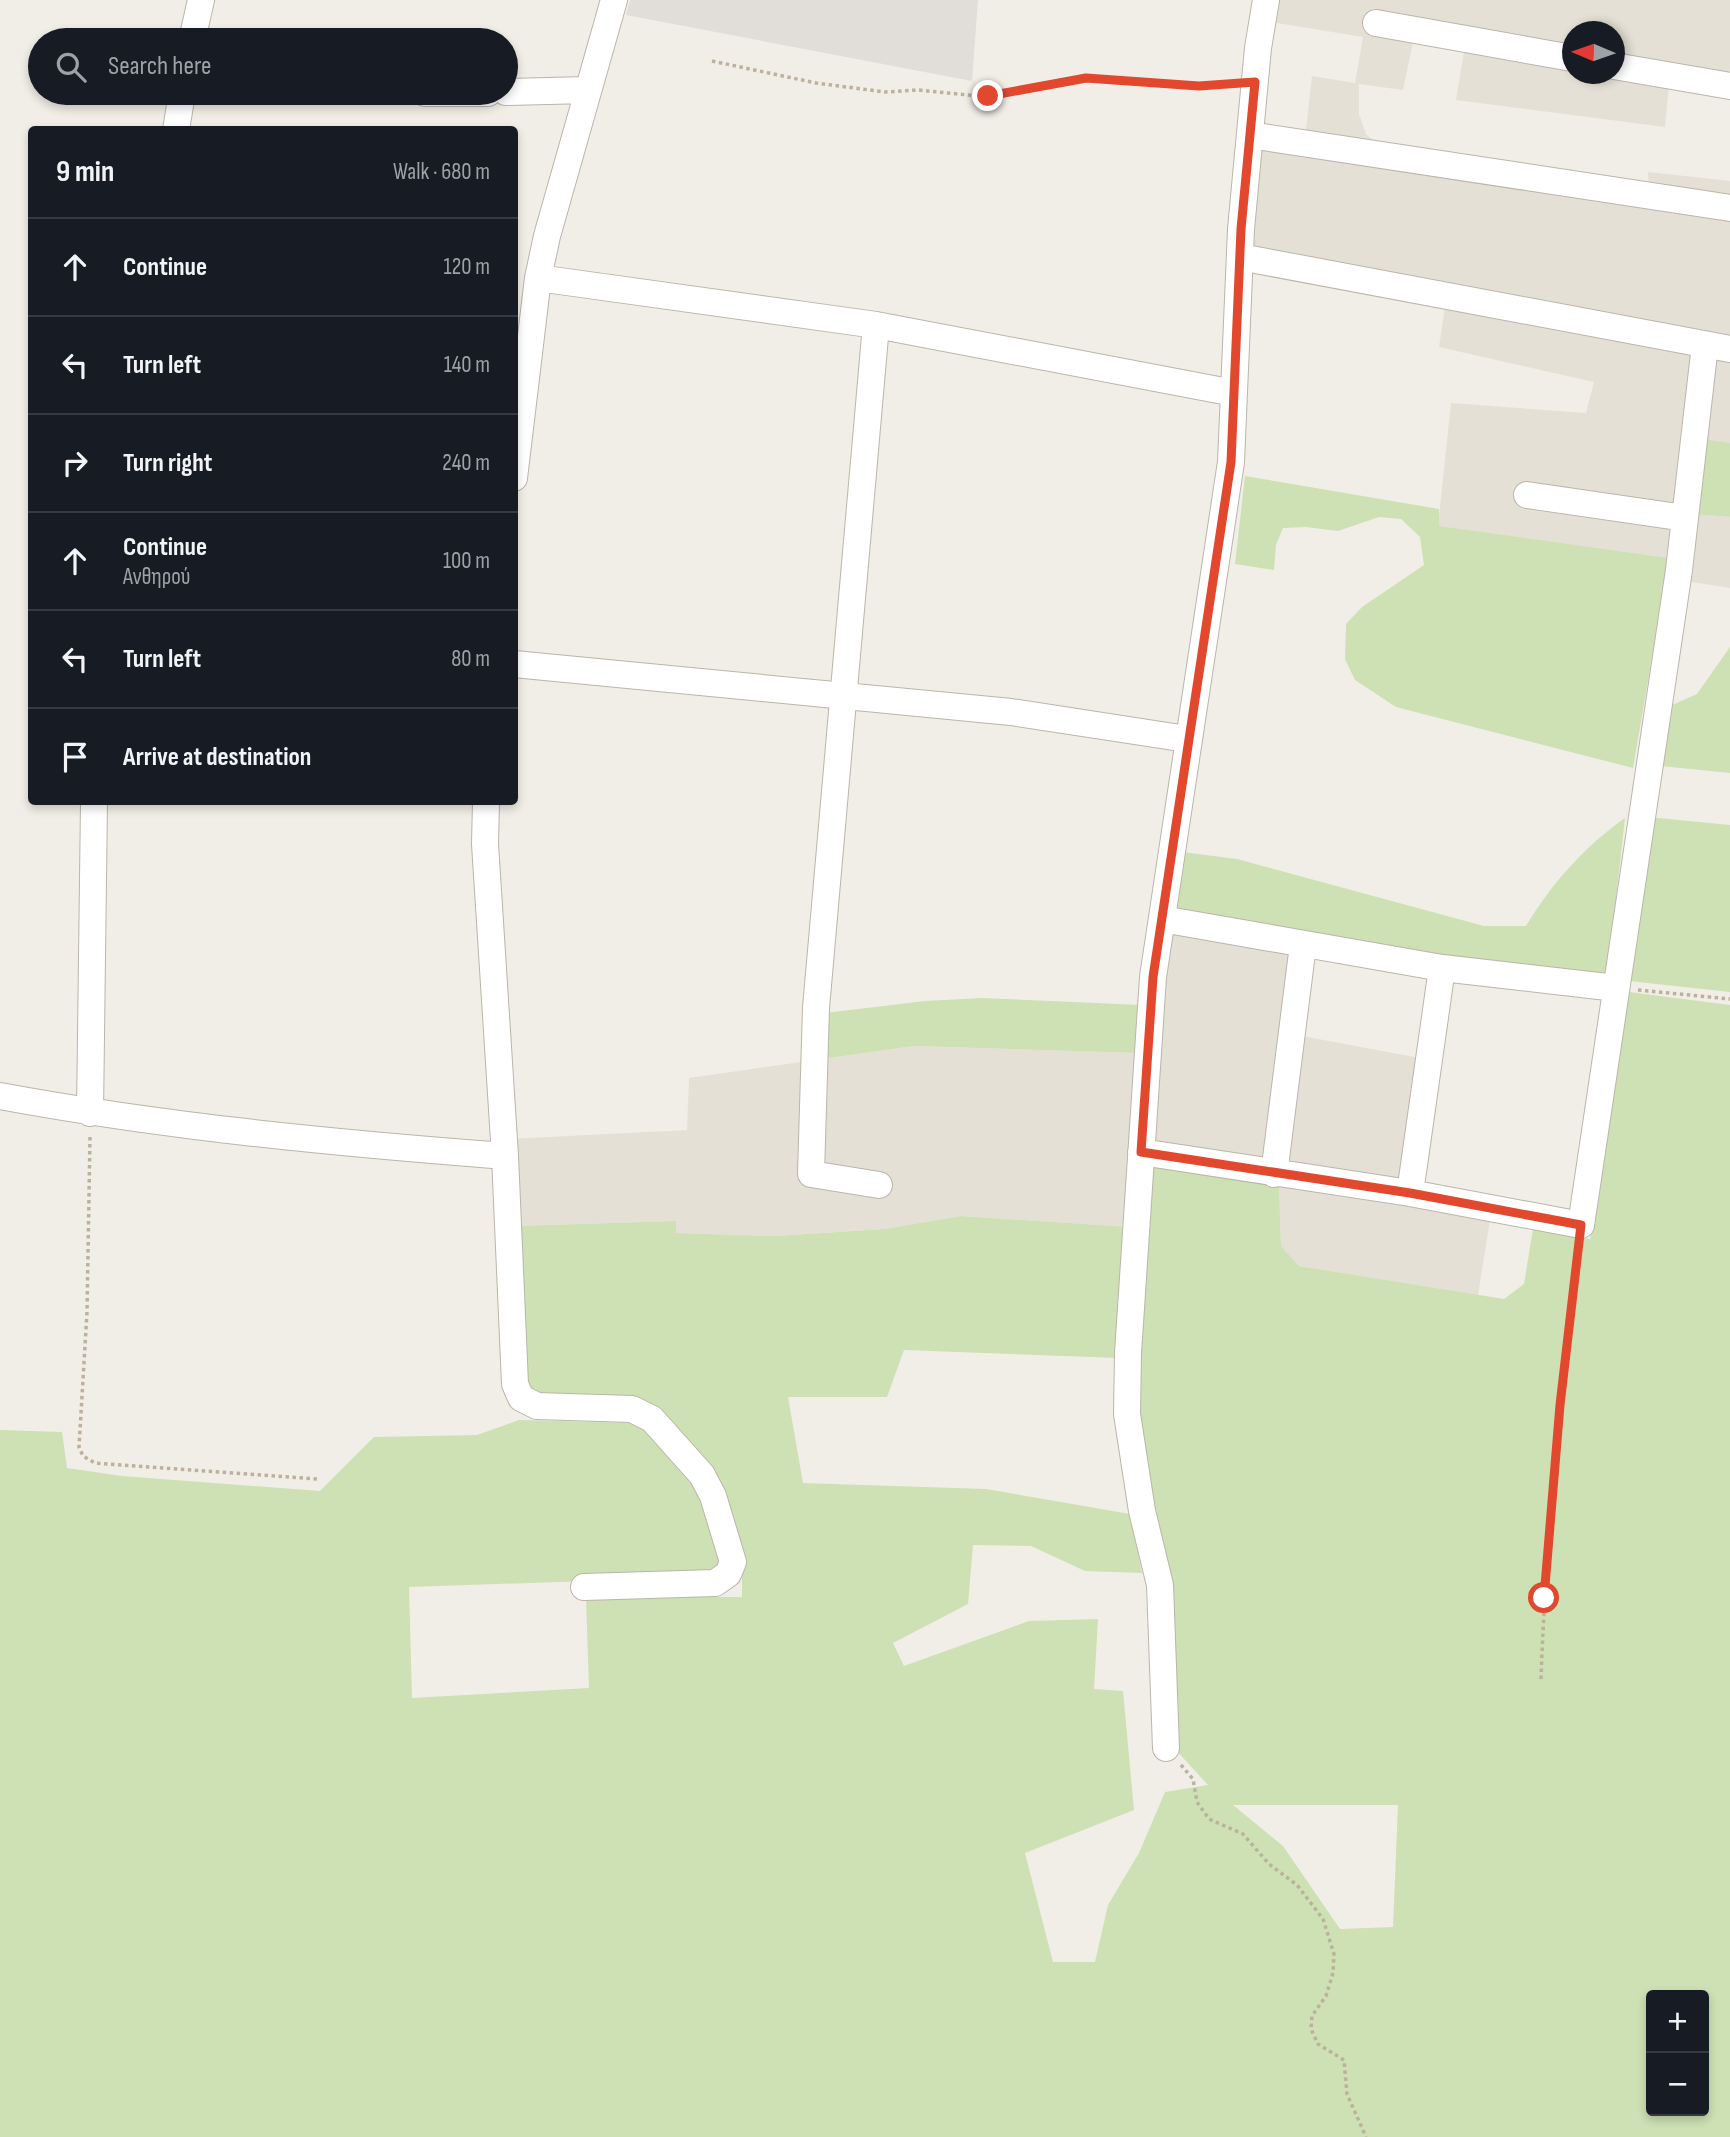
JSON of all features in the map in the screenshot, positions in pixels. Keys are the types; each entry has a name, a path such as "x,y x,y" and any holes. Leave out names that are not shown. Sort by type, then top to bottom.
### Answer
{"street":[{"path":"195,28 201,0"},
{"path":"518,445 538,278 614,0"},
{"path":"1166,1748 1160,1585 1142,1511 1127,1413 1141,1152 1153,977 1229,476 1240,257 1255,82 1266,0"},
{"path":"1376,23 1562,56"},
{"path":"1625,68 1730,86"},
{"path":"518,92 588,90"},
{"path":"177,126 180,105"},
{"path":"1250,135 1730,208"},
{"path":"1141,1152 1410,1193 1581,1225 1685,518 1718,347 1240,257"},
{"path":"538,278 876,325 1234,393"},
{"path":"876,325 816,1008 811,1174 879,1185"},
{"path":"1527,495 1685,518"},
{"path":"518,664 1011,712 1187,739"},
{"path":"90,1113 94,805"},
{"path":"486,805 485,844 505,1156 514,1384 521,1398 537,1406 632,1409 652,1419 702,1475 713,1496 733,1562 728,1574 715,1583 584,1587"},
{"path":"1162,919 1442,968 1616,988"},
{"path":"1274,1174 1303,945"},
{"path":"1410,1193 1442,968"},
{"path":"0,1096 90,1113 302,1140 505,1156"}],"path":[{"path":"712,61 816,83 871,91 926,90 988,96 1086,78 1199,86 1255,82"},
{"path":"1616,988 1730,999"},
{"path":"90,1113 87,1312 79,1447 83,1457 95,1462 318,1479"},
{"path":"1541,1679 1544,1598 1560,1405 1581,1225"},
{"path":"1166,1748 1193,1779 1197,1801 1209,1819 1243,1834 1269,1864 1297,1885 1323,1919 1334,1954 1333,1973 1326,1996 1312,2016 1311,2029 1318,2044 1344,2060 1347,2094 1366,2137"}],"shaded area":[{"path":"630,0 978,0 972,81 626,15"},
{"path":"1276,0 1730,0 1730,74 1671,64 1665,127 1456,100 1464,51 1413,43 1403,90 1359,84 1359,114 1366,134 1387,153 1649,193 1648,172 1730,181 1730,443 1703,440 1695,514 1730,517 1730,588 1666,578 1669,558 1438,526 1451,403 1586,413 1594,382 1439,347 1445,307 1247,273 1259,130 1305,138 1312,76 1355,83 1363,37 1271,22"},
{"path":"1171,929 1291,953 1281,1032 1425,1059 1405,1184 1493,1201 1478,1295 1299,1266 1281,1246 1279,1184 1150,1167 1155,1047"},
{"path":"914,1046 1138,1053 1129,1227 961,1216 884,1229 776,1236 676,1233 675,1221 515,1226 508,1139 687,1130 689,1078"}],"green space":[{"path":"1703,439 1730,443 1730,517 1694,514"},
{"path":"1245,476 1439,509 1439,526 1669,558 1633,768 1396,707 1355,680 1345,659 1346,624 1362,607 1424,565 1420,537 1401,519 1379,517 1338,531 1306,527 1283,528 1276,545 1274,570 1235,564"},
{"path":"1730,647 1730,773 1661,766 1670,706 1697,694"},
{"path":"1648,817 1730,825 1730,992 1629,981"},
{"path":"1625,818 1607,979 1512,974 1170,908 1182,852 1237,859 1484,926 1526,926 1570,866"},
{"path":"1629,992 1730,1005 1730,2137 0,2137 0,1430 62,1432 67,1468 122,1476 320,1491 374,1437 477,1435 519,1420 632,1423 655,1434 716,1515 719,1563 707,1577 409,1587 412,1698 589,1688 586,1597 742,1597 742,1557 666,1425 523,1408 515,1226 676,1221 676,1233 776,1236 884,1229 961,1216 1129,1227 1118,1358 904,1350 887,1397 788,1397 803,1483 986,1489 1130,1514 1142,1573 1085,1571 1031,1546 973,1545 968,1604 893,1643 904,1666 1029,1621 1098,1619 1094,1689 1123,1691 1134,1810 1025,1853 1053,1962 1095,1962 1108,1905 1139,1853 1165,1792 1208,1785 1175,1749 1137,1407 1150,1167 1279,1184 1281,1246 1299,1266 1504,1299 1524,1284 1533,1229 1590,1239","holes":["1233,1805 1398,1805 1393,1927 1340,1929 1283,1846"]},
{"path":"982,998 1142,1005 1138,1053 914,1046 822,1059 825,1013 925,1001"}],"route":[{"path":"988,96 1008,94 1052,82 1086,78 1199,86 1255,82 1241,229 1231,462 1153,977 1141,1152 1410,1193 1581,1225 1560,1405 1544,1598"}]}
